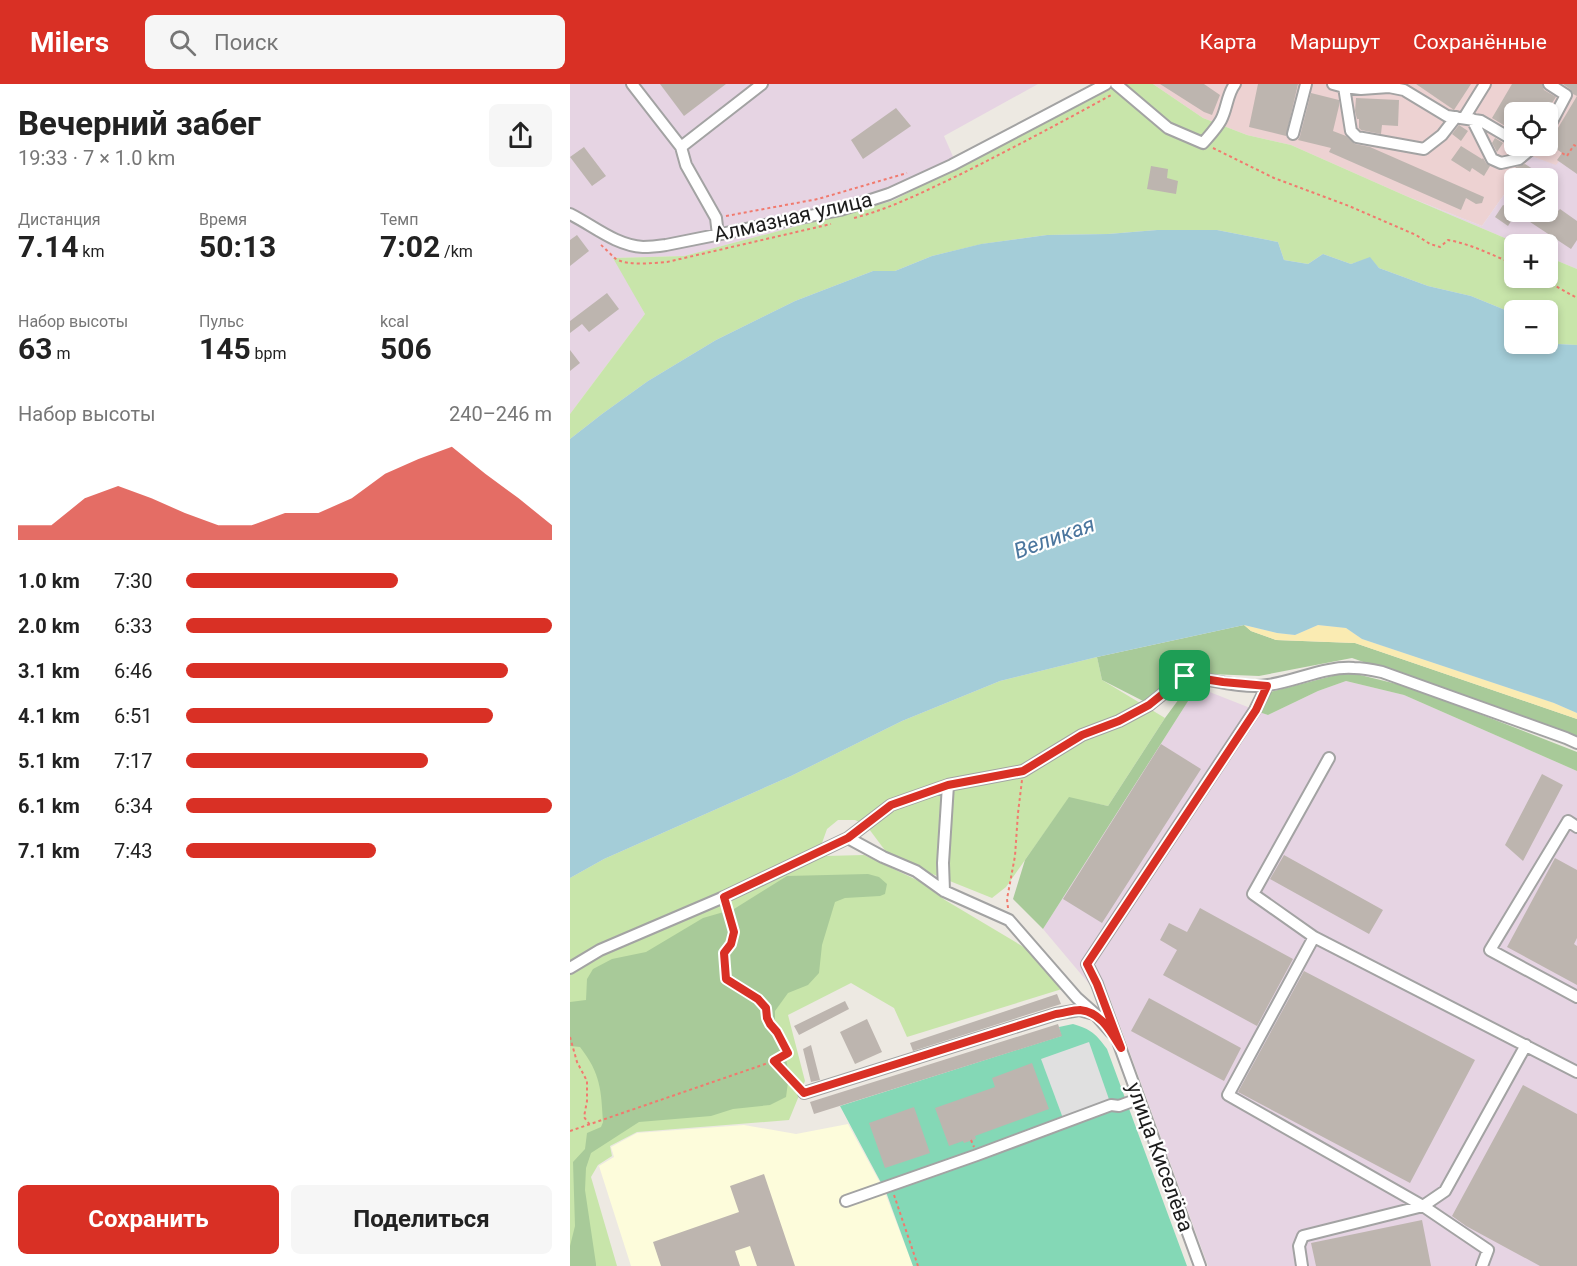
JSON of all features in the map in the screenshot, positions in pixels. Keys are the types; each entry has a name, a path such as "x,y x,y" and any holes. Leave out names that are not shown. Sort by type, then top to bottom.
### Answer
{"street":[{"path":"632,84 681,147 686,165 716,218 718,234"},
{"path":"681,147 762,84"},
{"name":"Алмазная улица","path":"570,214 609,238 642,247 666,245 840,210 889,194 952,165 1107,84"},
{"path":"1116,84 1168,128 1203,143 1222,119 1235,84"},
{"path":"1293,134 1306,84"},
{"path":"1485,84 1464,118 1424,149 1357,136 1351,131 1338,86 1361,89 1378,86 1404,90 1447,116 1464,118 1481,121 1504,135"},
{"path":"1549,84 1566,95 1558,110"},
{"path":"1464,118 1492,159 1502,163 1519,159 1522,156"},
{"path":"570,968 600,950 724,897 848,838 891,805 948,785 1023,771 1082,735 1119,721 1149,705 1185,676 1267,686 1331,670 1366,669 1382,672 1577,743"},
{"path":"1121,1048 1087,964 1256,710 1267,686"},
{"path":"1329,758 1253,894 1314,937 1577,1072"},
{"path":"944,891 943,863 948,785"},
{"path":"1577,827 1568,821 1490,950 1577,997"},
{"path":"848,838 883,857 916,871 944,891 1009,920 1077,998 1108,1027 1121,1048"},
{"path":"1314,937 1228,1095 1423,1206 1488,1250 1482,1266"},
{"path":"804,1093 1056,1014 1079,1010 1095,1014"},
{"path":"1302,1266 1299,1246 1303,1236 1423,1206 1445,1191 1526,1045"},
{"name":"улица Киселёва","path":"1121,1048 1200,1266"},
{"path":"846,1200 977,1155 1101,1108 1111,1105 1119,1106 1138,1099"}],"path":[{"path":"1203,143 1274,178 1416,234 1430,244 1440,247 1448,240 1463,242 1504,260"},
{"path":"1562,153 1567,156 1574,145 1577,147"},
{"path":"716,218 818,198 906,174 916,169"},
{"path":"1558,287 1577,298"},
{"path":"1009,920 1007,899 1015,856 1023,771"},
{"path":"570,1131 774,1061 788,1053 767,1018 766,1008 758,999 726,979 724,953 731,944 734,932 724,897"},
{"path":"570,1037 577,1062 587,1081 584,1117 590,1125"},
{"path":"774,1061 804,1093"},
{"path":"891,1185 918,1266"}],"shaded area":[{"path":"570,84 1038,84 944,136 958,168 892,201 684,256 614,258 645,314 570,414"},
{"path":"1153,84 1577,84 1577,139 1556,166 1531,156 1523,168 1504,168 1504,195 1482,226 1406,196 1291,145 1247,135 1203,118"},
{"path":"1577,139 1577,269 1558,261 1558,234 1504,234 1504,238 1406,196 1482,226 1504,195 1504,222 1558,222 1558,168 1522,168 1531,156 1556,165"},
{"path":"1346,681 1404,695 1577,771 1577,1266 1208,1266 1104,982 1091,986 1043,929 1197,687 1268,715 1318,691"},
{"path":"1089,1042 1111,1105 1064,1121 1041,1059"},
{"path":"848,1124 884,1190 913,1266 631,1266 599,1166 614,1157 611,1147 637,1133 744,1125 796,1134"}],"green space":[{"path":"1121,84 1153,84 1203,118 1247,135 1291,145 1504,238 1504,288 1558,288 1558,261 1577,269 1577,345 1558,344 1558,300 1504,300 1504,310 1471,296 1428,286 1379,268 1370,258 1351,264 1323,254 1308,264 1284,260 1278,242 1217,230 1047,235 982,244 932,256 895,271 873,271 795,301 716,340 648,381 570,439 570,414 645,314 613,258 684,256 892,201"},
{"path":"1244,625 1251,631 1276,640 1355,643 1577,719 1577,736 1352,658 1259,676 1184,673 1147,703 1102,680 1097,657"},
{"path":"1097,657 1102,680 1165,718 1108,806 1069,798 1006,887 992,898 890,857 866,825 855,820 838,820 827,829 822,843 825,856 864,855 919,881 945,900 1027,949 1062,989 907,1037 894,1008 851,983 788,1015 805,1081 789,1120 637,1132 610,1146 612,1156 598,1165 591,1177 617,1266 570,1266 570,878 604,859 791,776 902,721 1000,681"},
{"path":"1348,672 1413,688 1577,752 1577,771 1404,695 1346,681 1318,691 1268,715 1259,712 1270,692"},
{"path":"1197,687 1043,929 1013,899 1025,860 1069,797 1108,806 1187,688"},
{"path":"868,874 879,877 887,884 885,894 845,898 835,902 822,945 819,973 808,985 788,993 775,1011 775,1027 784,1048 789,1075 786,1097 770,1105 733,1109 711,1116 639,1122 591,1153 586,1168 585,1190 596,1266 570,1266 570,1246 575,1226 573,1162 585,1149 587,1133 601,1127 603,1122 596,1074 580,1047 570,1046 570,1002 586,1000 587,979 593,969 612,959 646,952 703,918 734,909 787,876"},
{"path":"1073,1024 1093,1033 1107,1049 1187,1266 913,1266 886,1192 840,1106 1061,1036 1059,1027"}],"sand":[{"path":"1244,625 1295,635 1318,625 1346,628 1362,639 1554,703 1577,713 1577,719 1355,643 1276,640 1251,631"}],"water":[{"name":"Великая","path":"1157,230 1217,230 1278,242 1284,260 1308,264 1323,254 1351,264 1370,257 1379,268 1428,286 1471,296 1504,310 1504,354 1558,354 1558,344 1577,345 1577,713 1554,703 1362,639 1346,628 1318,625 1295,635 1244,625 1000,681 902,721 791,776 604,859 570,878 570,439 648,381 716,340 795,301 873,271 895,271 932,256 981,244 1047,235"}],"building":[{"path":"660,84 726,84 684,116"},
{"path":"1160,84 1204,84 1220,95 1212,115"},
{"path":"1258,84 1298,84 1286,136 1249,127"},
{"path":"1416,84 1471,84 1454,110"},
{"path":"1512,84 1542,84 1544,90 1556,97 1553,102 1504,102 1504,125 1492,118"},
{"path":"1563,84 1577,84 1577,96 1573,94"},
{"path":"1311,93 1339,100 1333,131 1346,136 1355,144 1370,147 1484,197 1482,203 1476,204 1466,198 1461,210 1329,152 1331,148 1298,140"},
{"path":"1577,96 1577,174 1557,160 1562,153 1558,150 1558,128"},
{"path":"1356,98 1399,100 1398,126 1382,125 1381,134 1361,130 1355,111"},
{"path":"896,108 911,126 863,159 851,140"},
{"path":"1459,125 1468,131 1461,141 1452,134"},
{"path":"1495,138 1503,143 1497,152 1492,143"},
{"path":"1461,146 1483,158 1490,166 1484,176 1472,168 1470,172 1451,160"},
{"path":"584,147 606,176 592,186 570,157"},
{"path":"1525,164 1531,168 1515,168"},
{"path":"1151,166 1168,169 1167,178 1178,181 1176,194 1147,189"},
{"path":"1503,205 1504,222 1511,222 1508,226 1495,217"},
{"path":"1560,209 1577,221 1577,240 1571,249 1558,240 1558,234 1548,234 1530,222 1558,222"},
{"path":"577,235 589,251 570,266 570,240"},
{"path":"607,293 619,309 589,332 582,324 570,333 570,321"},
{"path":"570,350 580,363 570,371"},
{"path":"1161,744 1201,769 1102,923 1063,899"},
{"path":"1542,774 1563,785 1523,861 1505,845"},
{"path":"1284,855 1383,910 1369,934 1270,879"},
{"path":"1555,858 1577,870 1577,938 1574,944 1577,946 1577,985 1507,947"},
{"path":"1200,908 1293,959 1257,1026 1163,975 1177,950 1160,940 1169,923 1187,932"},
{"path":"1304,971 1475,1060 1410,1183 1238,1092"},
{"path":"1057,994 1061,1004 913,1051 910,1043"},
{"path":"1149,998 1241,1048 1224,1081 1131,1031"},
{"path":"845,1001 849,1009 799,1035 794,1026"},
{"path":"867,1019 882,1052 855,1064 840,1032"},
{"path":"1058,1024 1062,1036 814,1114 810,1102"},
{"path":"811,1045 820,1080 811,1082 803,1049"},
{"path":"1032,1063 1049,1109 975,1136 976,1139 949,1146 935,1108 995,1087 992,1078"},
{"path":"1523,1085 1577,1114 1577,1266 1540,1266 1452,1216"},
{"path":"914,1107 930,1153 885,1168 869,1123"},
{"path":"764,1174 795,1266 757,1266 750,1246 735,1251 740,1266 661,1266 653,1242 739,1212 730,1186"},
{"path":"1422,1220 1431,1266 1316,1266 1311,1243"}],"route":[{"path":"1185,676 1267,686 1256,710 1087,964 1121,1048 1108,1027 1095,1014 1079,1010 1056,1014 804,1093 774,1061 788,1053 767,1018 766,1008 758,999 726,979 724,953 731,944 734,932 724,897 848,838 891,805 948,785 1023,771 1082,735 1119,721 1149,705 1185,676"}]}
